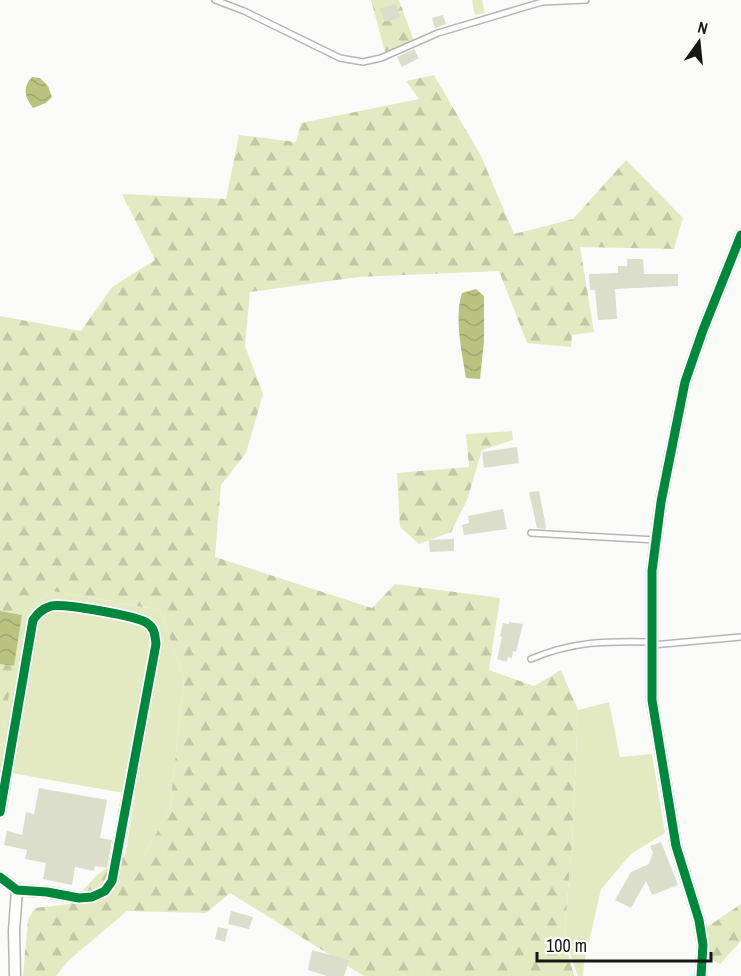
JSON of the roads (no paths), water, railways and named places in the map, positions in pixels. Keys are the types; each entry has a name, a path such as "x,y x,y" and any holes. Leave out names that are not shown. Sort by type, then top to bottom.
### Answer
{"street":[{"path":"701,976 703,945 699,920 676,846 652,700 652,571 661,502 685,382 741,235"},
{"path":"0,812 33,620 40,611 62,605 137,619 149,624 155,632 156,644 112,881 105,891 92,897 17,890 0,877"},
{"path":"15,976 14,932 17,890"}],"lane":[{"path":"215,0 244,11 340,58 363,62 381,58 438,33 542,2 586,0"},
{"path":"531,533 656,540"},
{"path":"531,659 558,648 573,645 741,637"}],"water":[{"path":"32,77 40,78 48,86 52,97 46,103 33,108 26,92"},
{"path":"476,289 484,296 484,341 480,379 466,378 459,324 462,293"},
{"path":"0,611 22,615 14,666 0,664"}]}
